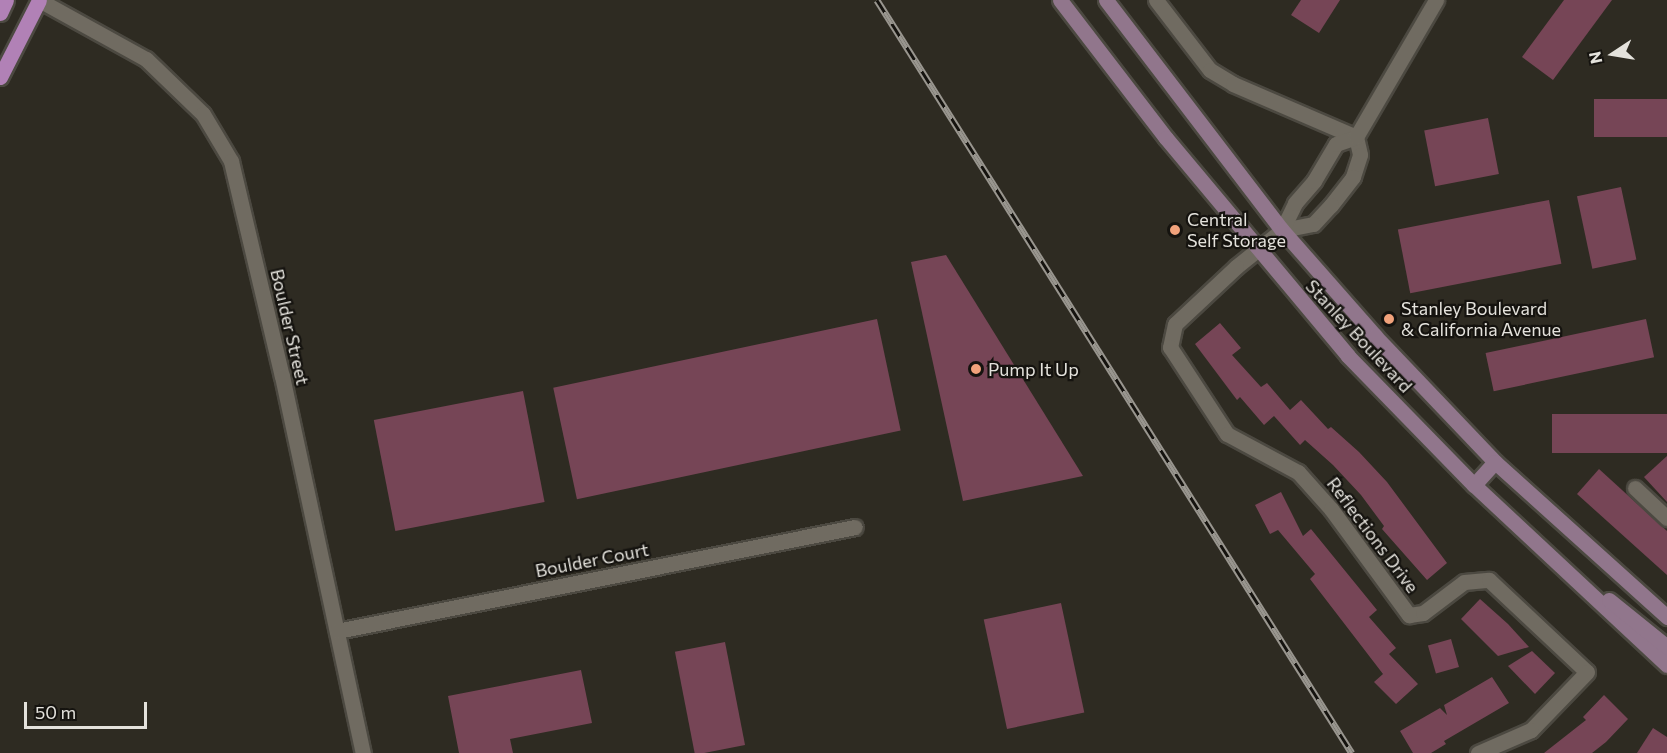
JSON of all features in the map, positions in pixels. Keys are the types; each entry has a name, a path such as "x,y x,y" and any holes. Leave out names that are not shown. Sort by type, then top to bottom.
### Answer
{"main road":[{"path":"0,13 6,0"},
{"path":"0,77 39,0"},
{"name":"Stanley Boulevard","path":"1060,0 1257,250 1348,356 1474,485 1667,665"},
{"name":"Stanley Boulevard","path":"1106,0 1282,231 1495,462 1667,617"},
{"path":"1474,485 1495,462"},
{"path":"1580,585 1602,595 1667,647"}],"street":[{"name":"Boulder Street","path":"39,0 146,58 203,114 231,161 338,631 363,753"},
{"path":"1156,0 1210,70 1233,84 1356,138"},
{"path":"1282,231 1295,203 1314,182 1336,144 1356,138 1436,0"},
{"path":"1257,250 1282,231 1313,224 1331,205 1353,177 1360,155 1356,138"},
{"name":"Reflections Drive","path":"1257,250 1176,324 1170,347 1227,434 1298,472 1331,509 1409,615 1423,613 1464,582 1489,579 1587,672 1532,730 1478,753"},
{"path":"1635,488 1667,518"},
{"name":"Boulder Court","path":"338,631 855,527"}],"building":[{"path":"1301,0 1340,0 1319,33 1291,15"},
{"path":"1564,0 1612,0 1553,80 1522,57"},
{"path":"1594,99 1667,99 1667,137 1594,137"},
{"path":"1488,118 1499,174 1435,186 1424,130"},
{"path":"1621,187 1636,259 1592,269 1577,196"},
{"path":"1549,200 1561,264 1410,293 1398,229"},
{"name":"Pump It Up","path":"946,255 1083,476 963,501 911,262"},
{"path":"877,319 901,431 577,499 553,388"},
{"path":"1646,319 1654,357 1494,391 1486,353"},
{"path":"1220,323 1241,348 1232,355 1261,387 1267,383 1290,410 1301,400 1328,429 1331,427 1359,452 1387,482 1447,563 1427,580 1382,529 1384,526 1361,495 1333,465 1305,440 1300,445 1274,416 1264,425 1240,397 1237,400 1195,344"},
{"path":"523,391 545,502 395,531 374,420"},
{"path":"1552,414 1667,414 1667,453 1552,453"},
{"path":"1667,456 1667,502 1644,477"},
{"path":"1599,469 1667,531 1667,575 1577,494"},
{"path":"1281,492 1303,536 1311,529 1377,610 1369,617 1396,648 1389,654 1418,684 1396,704 1374,682 1383,674 1310,579 1315,574 1278,530 1270,534 1255,505"},
{"path":"1480,599 1529,647 1498,656 1461,619"},
{"path":"1061,603 1084,713 1007,729 984,619"},
{"path":"1451,639 1459,667 1436,673 1428,646"},
{"path":"725,642 745,745 695,753 675,652"},
{"path":"1532,651 1555,673 1535,694 1508,666"},
{"path":"581,670 592,723 510,739 513,753 459,753 448,696"},
{"path":"1492,677 1509,703 1444,741 1446,744 1431,753 1413,753 1400,731 1440,708 1447,715 1444,705"},
{"path":"1604,695 1628,719 1606,742 1592,753 1544,753 1586,720 1583,717"},
{"path":"1653,728 1667,737 1667,753 1637,753"}],"railway":[{"path":"877,0 1352,753"}],"place":[{"name":"Central Self Storage","path":"1175,230"},
{"name":"Stanley Boulevard & California Avenue","path":"1389,319"},
{"name":"Pump It Up","path":"976,369"}]}
